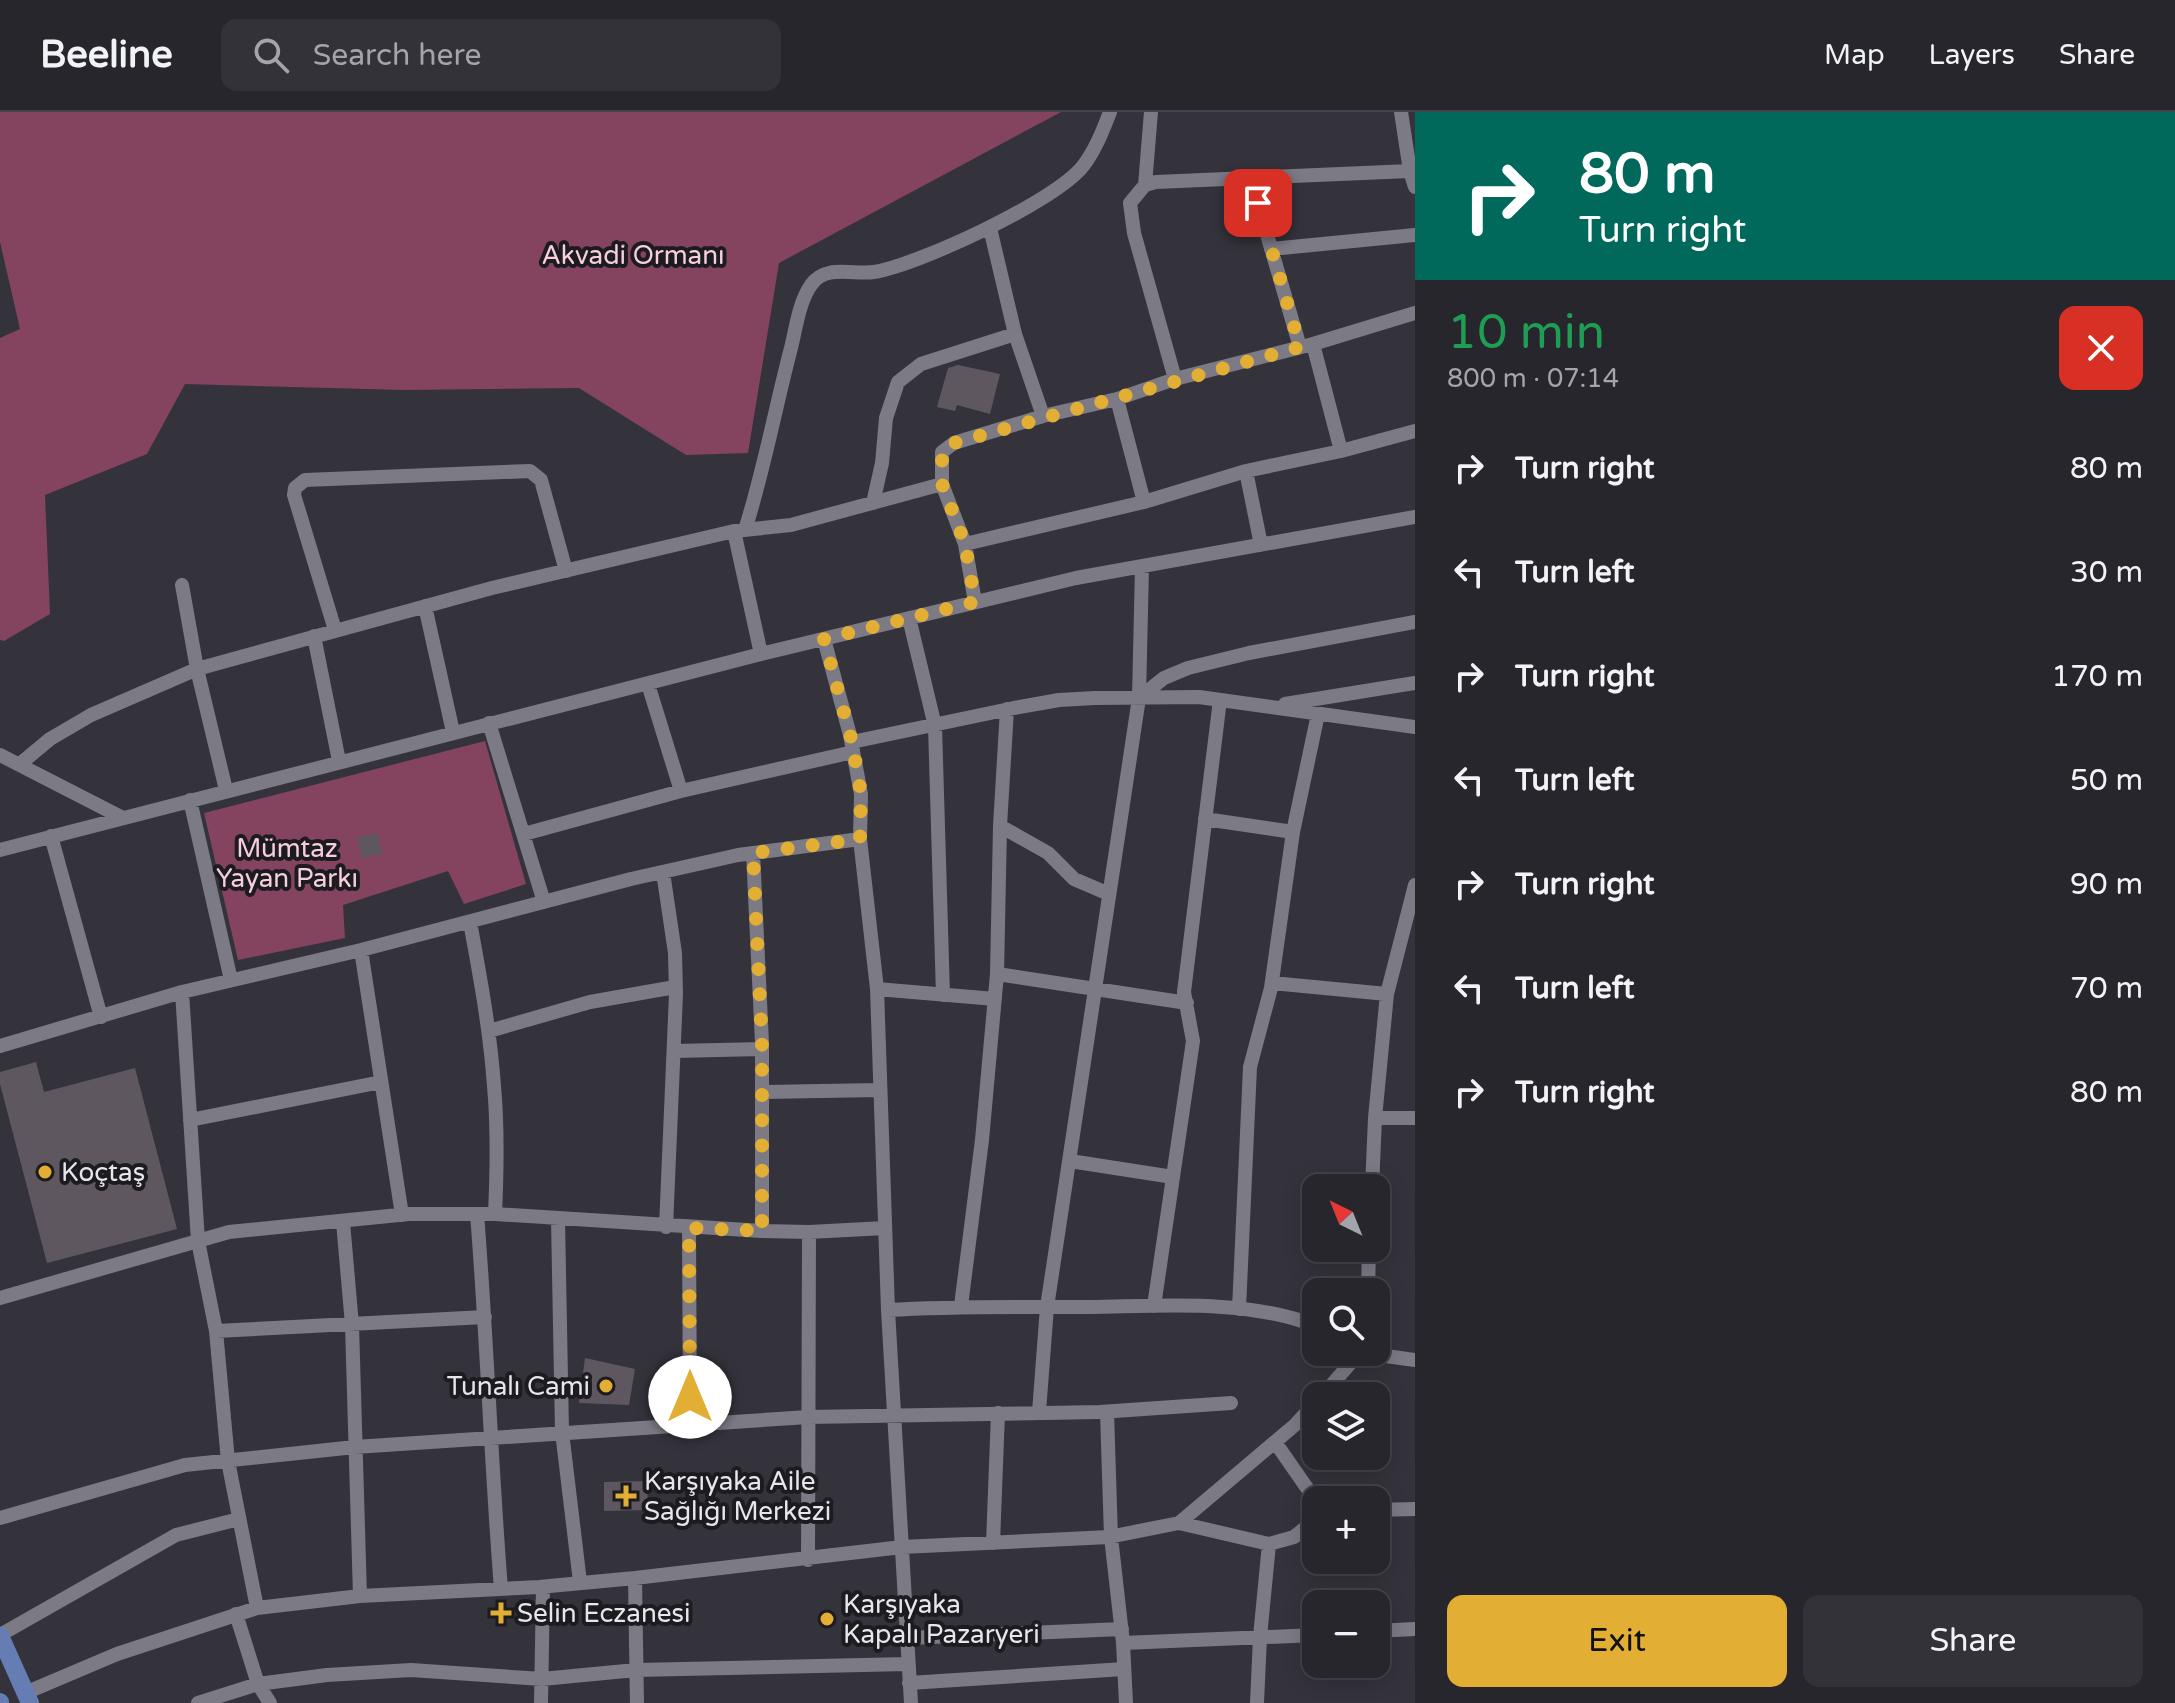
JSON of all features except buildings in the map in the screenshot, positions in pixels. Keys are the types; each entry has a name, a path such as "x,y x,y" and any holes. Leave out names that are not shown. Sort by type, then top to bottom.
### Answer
{"main road":[{"path":"0,1635 30,1700"}],"street":[{"path":"761,654 739,530 759,484 777,401 811,284 819,276 834,272 874,272 990,228 1046,195 1082,168 1110,112"},
{"path":"1145,185 1151,112"},
{"path":"1401,112 1415,187"},
{"path":"1175,379 1134,233 1130,203 1145,185 1156,182 1410,171"},
{"path":"1251,180 1271,249 1341,451"},
{"path":"990,228 1015,334 1043,416"},
{"path":"1271,249 1415,235"},
{"path":"975,602 965,544 942,484 942,452 954,443 1415,313"},
{"path":"873,503 882,463 886,418 898,382 921,364 1015,334"},
{"path":"1117,399 1144,502"},
{"path":"965,544 1144,502 1246,471 1341,451 1415,431"},
{"path":"335,630 294,495 295,488 305,480 530,471 541,480 566,571"},
{"path":"1246,471 1261,545"},
{"path":"20,764 50,739 91,715 197,669 425,606 739,530 791,525 942,484"},
{"path":"0,850 761,654 1076,578 1415,517"},
{"path":"1039,1412 1047,1307 1139,698 1142,567"},
{"path":"182,585 197,669 226,790"},
{"path":"425,606 453,732"},
{"path":"909,618 935,726 943,995"},
{"path":"1139,698 1164,678 1188,668 1249,653 1415,622"},
{"path":"314,636 339,761"},
{"path":"824,639 861,794 860,839 877,989 888,1310 911,1703"},
{"path":"1268,707 1415,683"},
{"path":"648,684 681,791"},
{"path":"524,834 935,726 1059,700 1199,697 1415,727"},
{"path":"1154,1306 1193,1041 1184,992 1220,700"},
{"path":"961,1306 982,1140 997,974 1000,826 1007,709"},
{"path":"1239,1309 1250,1067 1272,983 1293,832 1318,714"},
{"path":"489,723 544,902"},
{"path":"0,755 121,817"},
{"path":"190,800 231,980"},
{"path":"1205,819 1293,832"},
{"path":"1000,826 1048,853 1074,879 1109,894"},
{"path":"51,836 101,1017"},
{"path":"0,1046 182,992 361,950 663,872 753,853 860,839"},
{"path":"753,853 762,1049 762,1231"},
{"path":"663,872 675,953 675,1051 666,1227"},
{"path":"1373,1174 1387,994 1415,885"},
{"path":"470,922 489,1031 497,1154 495,1214"},
{"path":"361,950 402,1215"},
{"path":"997,974 1187,1003"},
{"path":"1272,983 1387,994"},
{"path":"489,1031 590,1002 675,987"},
{"path":"877,989 995,999"},
{"path":"182,992 198,1241 216,1331 228,1461 257,1608"},
{"path":"675,1051 762,1049"},
{"path":"190,1120 381,1082"},
{"path":"763,1092 880,1090"},
{"path":"1375,1118 1415,1118"},
{"path":"1070,1161 1173,1177"},
{"path":"477,1214 485,1317 489,1440 501,1589"},
{"path":"0,1298 229,1232 402,1215 495,1214 762,1231 885,1228"},
{"path":"558,1219 562,1432 580,1582"},
{"path":"343,1222 352,1325 360,1596"},
{"path":"689,1228 690,1425"},
{"path":"808,1560 809,1232"},
{"path":"888,1310 961,1306 1154,1306 1239,1309 1302,1320"},
{"path":"216,1331 485,1317"},
{"path":"1390,1357 1415,1360"},
{"path":"1334,1382 1348,1366"},
{"path":"0,1518 185,1465 355,1447 808,1417 1107,1412 1231,1403"},
{"path":"1107,1412 1111,1537 1126,1703"},
{"path":"993,1543 998,1413"},
{"path":"1179,1523 1302,1416"},
{"path":"1275,1442 1306,1486"},
{"path":"1390,1510 1415,1509"},
{"path":"0,1635 176,1535 239,1519"},
{"path":"30,1700 117,1654 257,1608 360,1596 543,1587 808,1560 902,1547 1111,1537 1179,1523 1269,1544 1294,1537 1302,1530"},
{"path":"1257,1703 1269,1544"},
{"path":"635,1578 637,1703"},
{"path":"541,1703 543,1587"},
{"path":"236,1614 258,1684 270,1703"},
{"path":"1390,1630 1415,1629"},
{"path":"907,1638 1302,1636"},
{"path":"198,1703 258,1684 327,1675 411,1670 542,1679 636,1670 908,1664"},
{"path":"909,1683 1124,1669"}],"green space":[{"name":"Akvadi Ormanı","path":"0,112 1061,112 779,263 748,453 686,455 579,388 404,390 185,384 147,454 45,495 50,614 4,641 0,640 0,338 20,329 0,242"},
{"name":"Mümtaz Yayan Parkı","path":"485,741 526,884 464,904 448,871 343,905 345,938 238,960 204,813"}],"place":[{"name":"Koçtaş","path":"45,1172"},
{"name":"Tunalı Cami","path":"606,1386"},
{"name":"Karşıyaka Aile Sağlığı Merkezi","path":"626,1496"},
{"name":"Selin Eczanesi","path":"501,1613"},
{"name":"Karşıyaka Kapalı Pazaryeri","path":"827,1619"}],"route":[{"path":"690,1397 689,1228 762,1231 762,1043 753,853 860,839 861,794 852,742 824,639 975,602 965,544 942,484 942,452 954,443 1043,416 1117,399 1175,379 1300,347 1258,203"}]}
